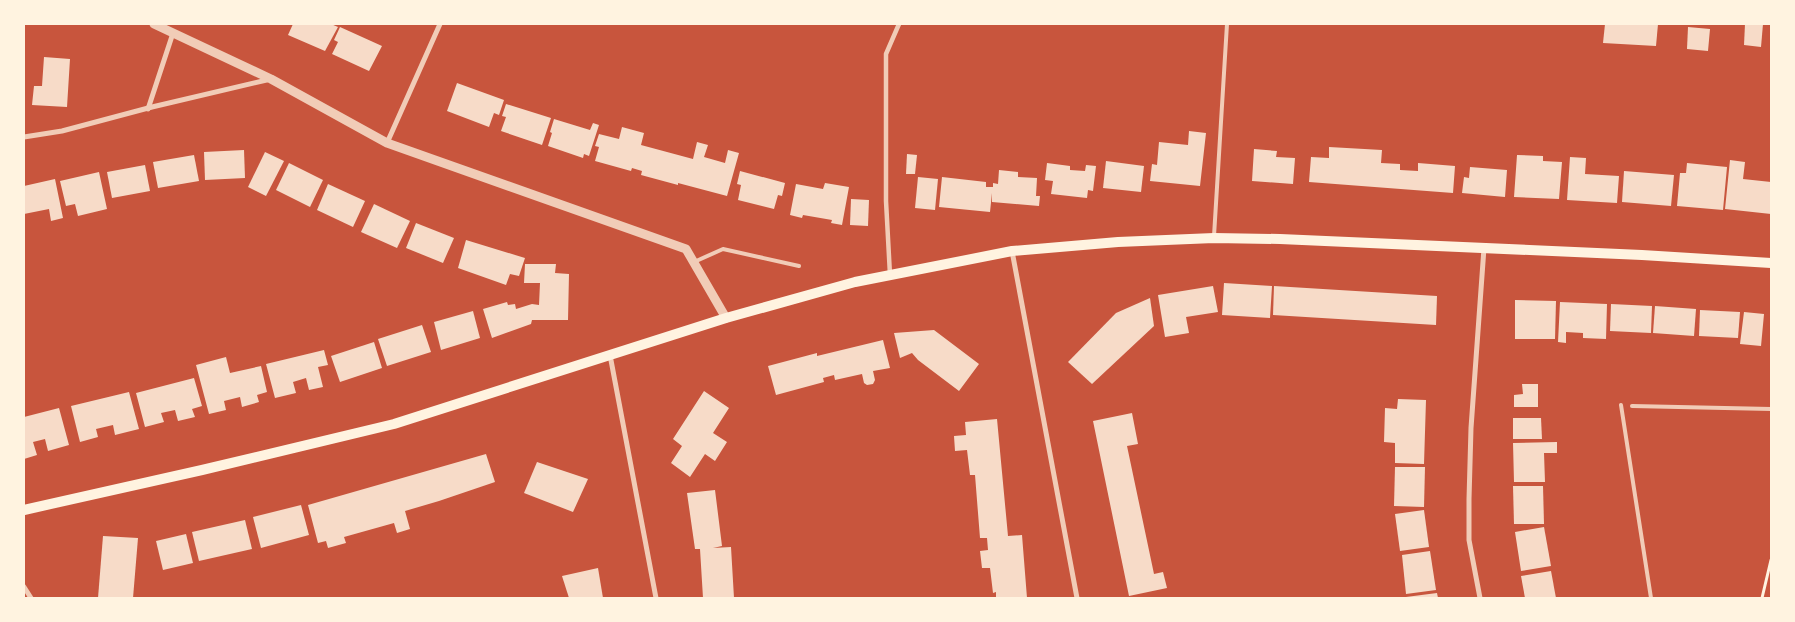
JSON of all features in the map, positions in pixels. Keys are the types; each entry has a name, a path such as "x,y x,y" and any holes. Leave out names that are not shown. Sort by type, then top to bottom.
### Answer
{"main road":[{"path":"24,510 394,424 726,318 855,282 1012,251 1118,242 1214,238 1280,239 1484,247 1771,263"}],"street":[{"path":"154,24 271,79 386,143 686,249 726,318"},
{"path":"386,143 440,24"},
{"path":"890,275 886,201 886,54 899,24"},
{"path":"148,109 172,32"},
{"path":"24,138 62,131 271,79"},
{"path":"1480,598 1469,540 1469,499 1484,247"},
{"path":"1012,251 1077,598"},
{"path":"610,354 656,598"},
{"path":"24,586 31,598"}],"lane":[{"path":"1214,238 1226,24"},
{"path":"694,262 723,249 799,266"},
{"path":"1621,405 1651,598"},
{"path":"1632,406 1771,409"}],"path":[{"path":"1762,598 1771,560"}],"building":[{"path":"293,24 331,24 338,27 325,51 288,35"},
{"path":"1605,24 1658,24 1656,46 1603,43"},
{"path":"1745,24 1763,24 1761,47 1744,45"},
{"path":"340,27 382,46 369,71 332,54 338,42 334,40"},
{"path":"1688,27 1710,29 1708,51 1687,49"},
{"path":"44,57 70,59 67,107 32,105 34,86 42,86"},
{"path":"457,83 504,100 499,115 494,113 489,127 447,111"},
{"path":"506,104 551,118 542,145 501,131 506,117 502,116"},
{"path":"554,119 590,130 593,123 599,125 589,156 584,154 583,158 548,146"},
{"path":"622,127 644,133 641,145 693,159 697,142 708,145 704,157 725,163 728,150 739,153 727,196 641,175 642,171 632,168 631,171 595,161 599,147 595,146 599,134 619,139"},
{"path":"1189,131 1206,133 1200,186 1150,181 1152,164 1157,165 1159,142 1188,145"},
{"path":"1329,147 1382,150 1381,163 1400,164 1400,170 1418,171 1418,163 1455,166 1453,193 1309,182 1311,157 1329,158"},
{"path":"1254,149 1277,151 1276,157 1295,158 1293,184 1252,181"},
{"path":"244,150 245,178 205,180 204,152"},
{"path":"265,152 284,161 266,196 248,187"},
{"path":"907,154 917,155 915,174 906,174"},
{"path":"194,155 199,181 158,188 153,162"},
{"path":"1517,155 1543,156 1543,161 1562,162 1559,199 1514,197"},
{"path":"1570,157 1586,158 1585,174 1619,176 1617,203 1567,200"},
{"path":"1730,160 1745,162 1743,179 1771,182 1771,214 1725,209"},
{"path":"1106,161 1144,166 1141,192 1103,188"},
{"path":"289,163 323,180 310,207 276,190"},
{"path":"1047,163 1070,166 1070,170 1085,171 1086,165 1096,166 1093,191 1088,190 1087,198 1051,194 1053,181 1045,180"},
{"path":"1687,163 1727,167 1723,210 1677,206 1680,173 1686,173"},
{"path":"145,165 150,191 112,198 107,172"},
{"path":"1470,167 1507,170 1505,197 1462,193 1464,177 1469,178"},
{"path":"999,170 1018,172 1018,177 1037,178 1036,196 1040,196 1039,206 992,202 992,193 990,212 939,207 942,177 986,182 986,187 993,187 993,183 998,184"},
{"path":"740,171 785,183 782,196 778,195 774,209 738,200 741,185 737,184"},
{"path":"1624,171 1674,175 1671,206 1622,202"},
{"path":"99,172 107,209 78,216 75,204 66,206 60,181"},
{"path":"918,177 938,179 935,210 915,208"},
{"path":"55,179 63,218 51,221 49,209 24,214 24,186"},
{"path":"825,183 849,187 842,225 831,223 832,220 803,215 802,218 790,215 796,184 823,189"},
{"path":"328,184 365,201 353,227 317,210"},
{"path":"851,199 869,200 868,226 850,225"},
{"path":"374,204 410,221 397,248 361,232"},
{"path":"416,223 454,238 443,263 406,248"},
{"path":"466,240 525,258 519,276 510,274 506,285 458,268"},
{"path":"525,264 556,264 555,273 569,274 568,320 532,320 531,324 492,338 483,309 507,302 508,305 515,304 516,309 532,304 539,305 540,283 524,283"},
{"path":"1224,283 1272,286 1270,318 1222,315"},
{"path":"1213,286 1218,312 1186,317 1189,333 1165,337 1158,295"},
{"path":"1274,286 1437,296 1436,325 1273,315"},
{"path":"1150,298 1154,326 1092,384 1068,362 1116,313"},
{"path":"1515,300 1556,301 1555,339 1515,339"},
{"path":"1560,302 1607,304 1606,339 1583,338 1583,333 1566,332 1566,343 1558,342"},
{"path":"1611,304 1652,306 1651,333 1610,331"},
{"path":"1655,306 1696,309 1694,336 1653,333"},
{"path":"1700,310 1740,312 1738,338 1699,336"},
{"path":"473,311 480,338 441,350 434,322"},
{"path":"1744,312 1764,314 1761,346 1740,344"},
{"path":"422,325 431,352 387,366 378,339"},
{"path":"934,330 979,364 959,391 918,360 912,353 900,358 894,333"},
{"path":"883,340 890,368 873,371 875,380 873,384 867,385 864,383 862,374 835,380 834,375 823,378 824,382 776,395 768,366 817,353 817,356"},
{"path":"374,342 382,368 340,382 331,356"},
{"path":"324,350 328,365 318,367 323,387 309,390 306,378 293,382 296,393 275,398 266,364"},
{"path":"226,357 230,373 261,366 267,392 257,395 259,402 242,407 240,397 224,401 226,410 209,414 196,365"},
{"path":"194,378 202,406 192,409 195,417 178,421 175,410 161,413 164,422 145,427 136,393"},
{"path":"1522,384 1538,384 1538,407 1514,407 1514,395 1523,394"},
{"path":"704,391 729,408 713,433 727,442 715,461 705,454 690,477 671,463 682,446 673,439"},
{"path":"129,392 139,429 115,435 113,425 96,429 98,437 80,442 71,406"},
{"path":"1398,399 1426,400 1424,464 1395,463 1395,443 1384,442 1385,408 1397,409"},
{"path":"59,408 69,445 48,451 45,439 33,442 37,455 24,459 24,417"},
{"path":"1132,413 1138,444 1127,446 1154,574 1163,572 1167,588 1129,596 1093,421"},
{"path":"1513,418 1541,418 1542,439 1513,439"},
{"path":"997,419 1008,536 1022,535 1027,598 996,598 996,592 993,593 990,568 982,568 980,551 988,550 987,538 980,538 975,475 970,475 967,450 955,451 954,436 966,435 965,422"},
{"path":"1557,442 1557,453 1544,453 1545,482 1514,482 1513,443"},
{"path":"486,454 495,482 405,511 410,529 397,533 394,523 344,537 346,543 328,548 326,541 318,543 308,505"},
{"path":"537,462 588,479 573,512 524,493"},
{"path":"1395,467 1425,467 1424,507 1394,506"},
{"path":"1513,486 1543,486 1544,524 1514,524"},
{"path":"715,490 722,546 713,548 731,547 734,598 703,598 700,549 695,549 687,493"},
{"path":"301,505 309,535 261,548 253,517"},
{"path":"1424,510 1429,547 1400,551 1395,514"},
{"path":"245,520 252,549 199,561 192,532"},
{"path":"1544,527 1551,566 1521,571 1515,532"},
{"path":"186,534 193,563 163,570 156,541"},
{"path":"103,536 138,538 133,598 98,598"},
{"path":"1430,551 1436,590 1406,594 1402,555"},
{"path":"598,568 603,598 569,598 562,576"},
{"path":"1551,571 1556,598 1525,598 1521,576"},
{"path":"1437,593 1438,598 1406,598 1406,597"}]}
